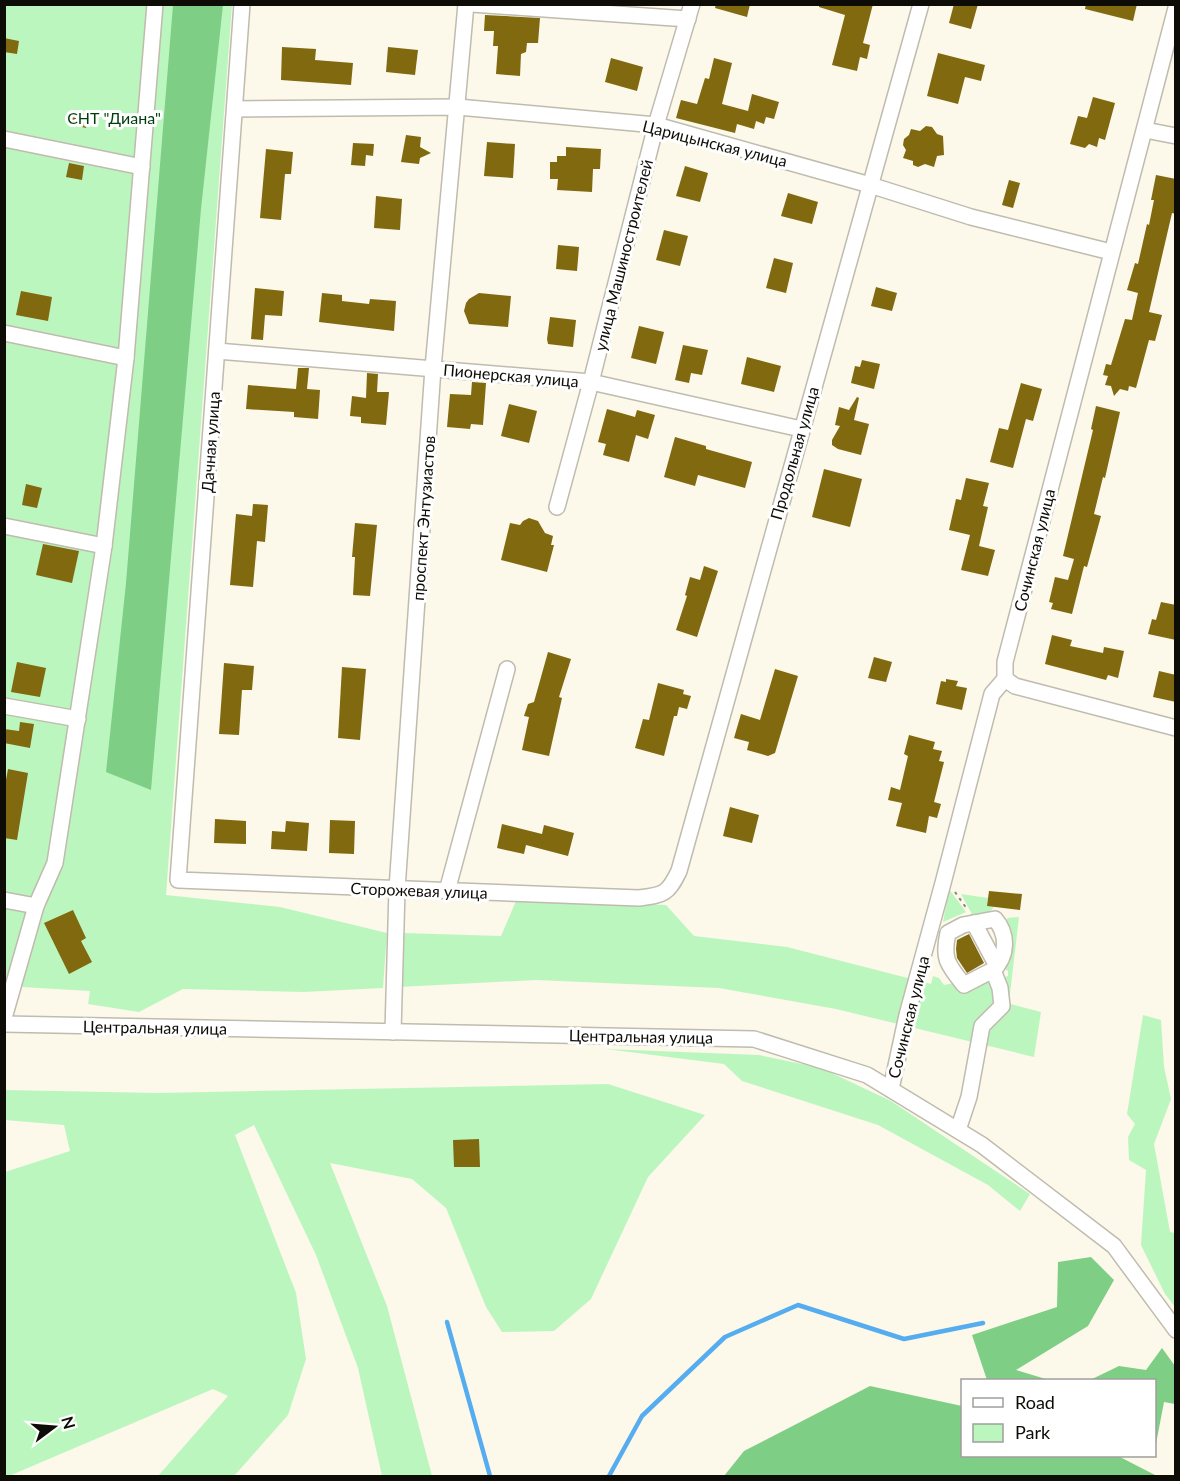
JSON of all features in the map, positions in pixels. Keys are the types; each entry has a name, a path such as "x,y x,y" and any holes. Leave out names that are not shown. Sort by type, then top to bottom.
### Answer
{"street":[{"path":"4,1018 36,906 55,863 104,546 126,358 155,4"},
{"name":"Дачная улица","path":"178,880 242,4"},
{"name":"проспект Энтузиастов","path":"393,1032 397,889 433,368 466,4"},
{"path":"472,4 690,12"},
{"name":"Продольная улица","path":"660,895 670,888 679,871 921,4"},
{"name":"Сочинская улица","path":"891,1089 907,1015 992,694 1005,679 1005,662 1176,8"},
{"name":"улица Машиностроителей","path":"557,507 656,125 690,12"},
{"name":"Царицынская улица","path":"235,109 458,107 656,125 870,185 971,217 1111,252"},
{"path":"1145,130 1176,136"},
{"path":"4,139 142,167"},
{"path":"4,333 126,358"},
{"name":"Пионерская улица","path":"217,351 591,382 801,429"},
{"path":"4,526 104,546"},
{"path":"447,891 507,669"},
{"path":"1005,679 1015,686 1176,728"},
{"path":"4,706 78,719"},
{"name":"Сторожевая улица","path":"178,880 639,898 660,895"},
{"path":"4,900 36,906"},
{"path":"995,919 1003,928 1005,945 1001,962 995,968 964,985 947,963 944,949 948,933 963,925 995,919"},
{"path":"958,1130 969,1097 982,1026 1002,1006 995,968 974,923"},
{"name":"Центральная улица","path":"4,1024 754,1039 867,1075 982,1145 1114,1246 1176,1330"}],"path":[{"path":"943,883 958,895 974,923"}],"green space":[{"name":"СНТ \"Диана\"","path":"5,5 232,5 166,895 280,907 387,933 383,988 303,992 183,989 139,1012 88,1004 90,991 5,986"},
{"path":"173,5 223,5 201,209 151,790 106,772 126,583"},
{"path":"949,889 966,912 943,922"},
{"path":"961,894 988,898 987,906 994,907 987,915 973,916"},
{"path":"516,901 666,905 694,936 787,947 931,984 933,976 939,978 944,985 990,976 999,1001 1041,1012 1034,1057 836,1009 719,988 536,980 399,987 403,933 501,936"},
{"path":"1019,917 1009,1002 1005,977 1008,976 1008,971 1005,969 1007,960 1010,960 1012,937 1008,935 1007,918"},
{"path":"1143,1015 1161,1020 1164,1067 1171,1099 1154,1144 1170,1232 1175,1233 1175,1307 1165,1294 1141,1245 1146,1170 1129,1160 1128,1137 1135,1124 1127,1114"},
{"path":"606,1049 759,1055 821,1068 891,1101 1030,1194 1020,1211 988,1185 878,1125 742,1081 724,1064"},
{"path":"608,1084 705,1115 648,1177 591,1299 554,1331 502,1332 486,1307 446,1208 412,1179 330,1163 387,1306 432,1476 382,1476 358,1368 316,1255 254,1125 235,1135 296,1293 306,1359 288,1415 234,1476 158,1476 228,1396 213,1389 5,1476 5,1172 70,1151 64,1125 5,1120 5,1090 158,1093"},
{"path":"1091,1257 1114,1280 1088,1326 1016,1370 1046,1379 987,1379 972,1335 1057,1307 1058,1262"},
{"path":"1162,1348 1175,1366 1175,1404 1164,1402 1156,1444 1156,1379 1092,1379 1119,1366 1146,1370"},
{"path":"870,1386 961,1406 961,1457 1120,1457 1157,1476 724,1476 744,1451"}],"building":[{"path":"716,4 750,4 747,17 715,8"},
{"path":"819,4 873,4 863,43 870,45 867,59 860,57 857,71 832,65 845,15 819,7"},
{"path":"954,4 978,4 971,29 949,23"},
{"path":"1086,4 1137,4 1133,21 1085,9"},
{"path":"485,15 540,18 538,43 527,43 526,52 521,54 520,76 496,74 498,46 493,46 494,31 484,31"},
{"path":"4,38 19,41 17,54 4,52"},
{"path":"282,47 316,49 315,60 353,63 351,85 281,80"},
{"path":"388,47 418,50 415,75 386,72"},
{"path":"938,53 985,65 981,81 965,77 958,104 927,96"},
{"path":"611,58 643,67 637,91 605,82"},
{"path":"714,58 732,63 722,104 748,111 752,94 779,102 774,119 766,117 764,124 756,121 754,129 737,124 735,133 676,118 681,100 697,104 705,78 709,79"},
{"path":"1093,97 1115,103 1105,140 1099,138 1097,147 1089,144 1085,148 1070,144 1078,116 1087,118"},
{"path":"73,111 89,114 86,128 71,124"},
{"path":"926,126 932,127 937,134 943,136 944,155 937,156 934,167 925,164 918,167 913,165 913,161 903,158 906,150 903,145 904,139 909,135 911,129 920,131"},
{"path":"406,135 421,137 420,147 431,153 420,158 419,164 401,162"},
{"path":"487,142 515,144 513,178 484,176"},
{"path":"353,143 374,144 373,156 366,155 365,166 351,165"},
{"path":"566,147 601,149 600,169 593,169 592,192 557,190 558,179 550,179 550,162 557,162 557,156 566,156"},
{"path":"266,149 293,152 291,174 285,174 281,220 260,218"},
{"path":"69,163 84,166 82,180 66,177"},
{"path":"685,166 708,173 700,202 676,196"},
{"path":"1156,175 1176,179 1176,214 1172,213 1149,312 1162,315 1155,341 1149,340 1136,388 1129,386 1128,391 1120,389 1114,396 1111,386 1105,385 1108,376 1103,375 1106,364 1111,365 1125,319 1132,320 1138,293 1127,290 1135,263 1138,264 1147,224 1149,225"},
{"path":"1009,180 1020,183 1013,208 1002,205"},
{"path":"788,193 818,202 812,224 781,216"},
{"path":"376,196 402,199 400,230 374,228"},
{"path":"664,230 688,236 680,266 656,260"},
{"path":"558,245 579,247 577,271 556,269"},
{"path":"774,258 793,263 786,293 766,288"},
{"path":"876,287 897,293 892,311 871,306"},
{"path":"255,288 284,291 282,316 265,315 263,340 251,339"},
{"path":"21,291 52,297 48,321 16,315"},
{"path":"322,293 342,295 342,301 369,304 370,299 396,301 394,331 319,322"},
{"path":"479,293 511,296 508,327 469,324 464,311 466,303"},
{"path":"550,317 576,320 573,347 548,344"},
{"path":"639,326 664,332 656,364 631,358"},
{"path":"683,345 708,350 702,375 691,373 689,383 675,380"},
{"path":"747,357 781,366 774,392 741,384"},
{"path":"862,360 880,364 874,389 851,383 855,366 860,367"},
{"path":"298,368 309,368 307,389 320,390 318,419 294,417 294,412 246,409 248,385 296,389"},
{"path":"367,373 378,374 377,392 389,392 386,425 361,423 361,417 350,416 352,396 366,398"},
{"path":"472,382 486,383 483,425 471,424 470,429 447,427 450,394 471,395"},
{"path":"1021,383 1042,389 1033,421 1026,419 1013,468 990,462 999,428 1008,430"},
{"path":"857,397 859,398 854,420 869,424 861,455 838,449 832,445 832,440 840,426 835,425 839,407 849,410"},
{"path":"509,404 537,411 529,443 501,436"},
{"path":"1096,406 1120,412 1094,514 1101,516 1087,567 1084,566 1072,614 1051,609 1053,603 1049,602 1055,577 1068,580 1074,559 1063,556 1093,430 1091,429"},
{"path":"607,409 635,417 637,410 655,415 648,439 636,435 629,462 603,455 606,444 598,442"},
{"path":"675,437 706,446 706,449 752,462 745,488 698,475 695,486 664,477"},
{"path":"824,469 862,479 850,527 812,517"},
{"path":"966,478 989,483 983,506 988,507 979,546 995,550 988,576 961,570 970,535 949,530 956,499 961,500"},
{"path":"26,484 42,488 37,508 22,505"},
{"path":"253,504 268,505 265,542 257,541 253,587 230,585 236,514 252,516"},
{"path":"529,518 538,521 545,533 553,536 551,545 554,545 547,572 501,560 510,523 520,525"},
{"path":"355,523 377,525 370,596 353,595 355,557 352,557"},
{"path":"43,544 79,551 72,583 36,575"},
{"path":"704,566 718,571 697,637 676,630 687,596 685,595 690,577 700,580"},
{"path":"1161,602 1176,605 1176,640 1148,634 1152,619 1156,620"},
{"path":"1052,635 1072,640 1070,646 1103,653 1104,647 1124,651 1118,678 1108,675 1106,680 1045,664"},
{"path":"548,652 571,659 559,697 562,698 549,756 522,750 529,717 524,716 528,704 534,702"},
{"path":"874,657 892,662 886,682 868,678"},
{"path":"17,662 46,668 40,697 11,692"},
{"path":"224,663 254,666 252,690 242,690 239,735 219,734"},
{"path":"342,667 366,669 360,740 338,738"},
{"path":"775,669 798,676 775,753 768,756 747,750 749,742 734,738 741,714 760,720"},
{"path":"1159,671 1176,675 1176,702 1153,697"},
{"path":"946,679 958,681 956,686 967,688 962,710 936,704 941,681 946,682"},
{"path":"658,683 684,690 683,694 691,696 687,709 679,707 677,716 674,716 664,756 635,748 643,719 649,720"},
{"path":"20,722 34,724 30,748 4,743 4,729 19,731"},
{"path":"909,735 935,742 933,749 942,751 939,761 944,762 934,802 941,804 937,818 929,816 926,833 896,826 902,803 888,800 891,787 900,790 908,756 904,754"},
{"path":"8,769 28,773 17,840 4,838 4,790"},
{"path":"730,807 759,815 752,843 723,836"},
{"path":"215,819 246,821 246,844 214,843"},
{"path":"330,820 355,821 354,854 329,853"},
{"path":"286,821 309,823 307,851 271,849 272,831 285,832"},
{"path":"502,824 542,834 544,825 574,833 568,856 526,845 524,854 497,848"},
{"path":"989,891 1022,894 1020,910 987,906"},
{"path":"73,910 86,938 81,941 92,962 69,974 44,923"},
{"path":"969,934 984,963 967,973 957,958 956,949 957,940"},
{"path":"479,1139 480,1167 454,1167 453,1140"}],"waterway":[{"path":"609,1476 642,1416 725,1337 798,1305 904,1339 983,1323"},
{"path":"447,1322 490,1476"}]}
